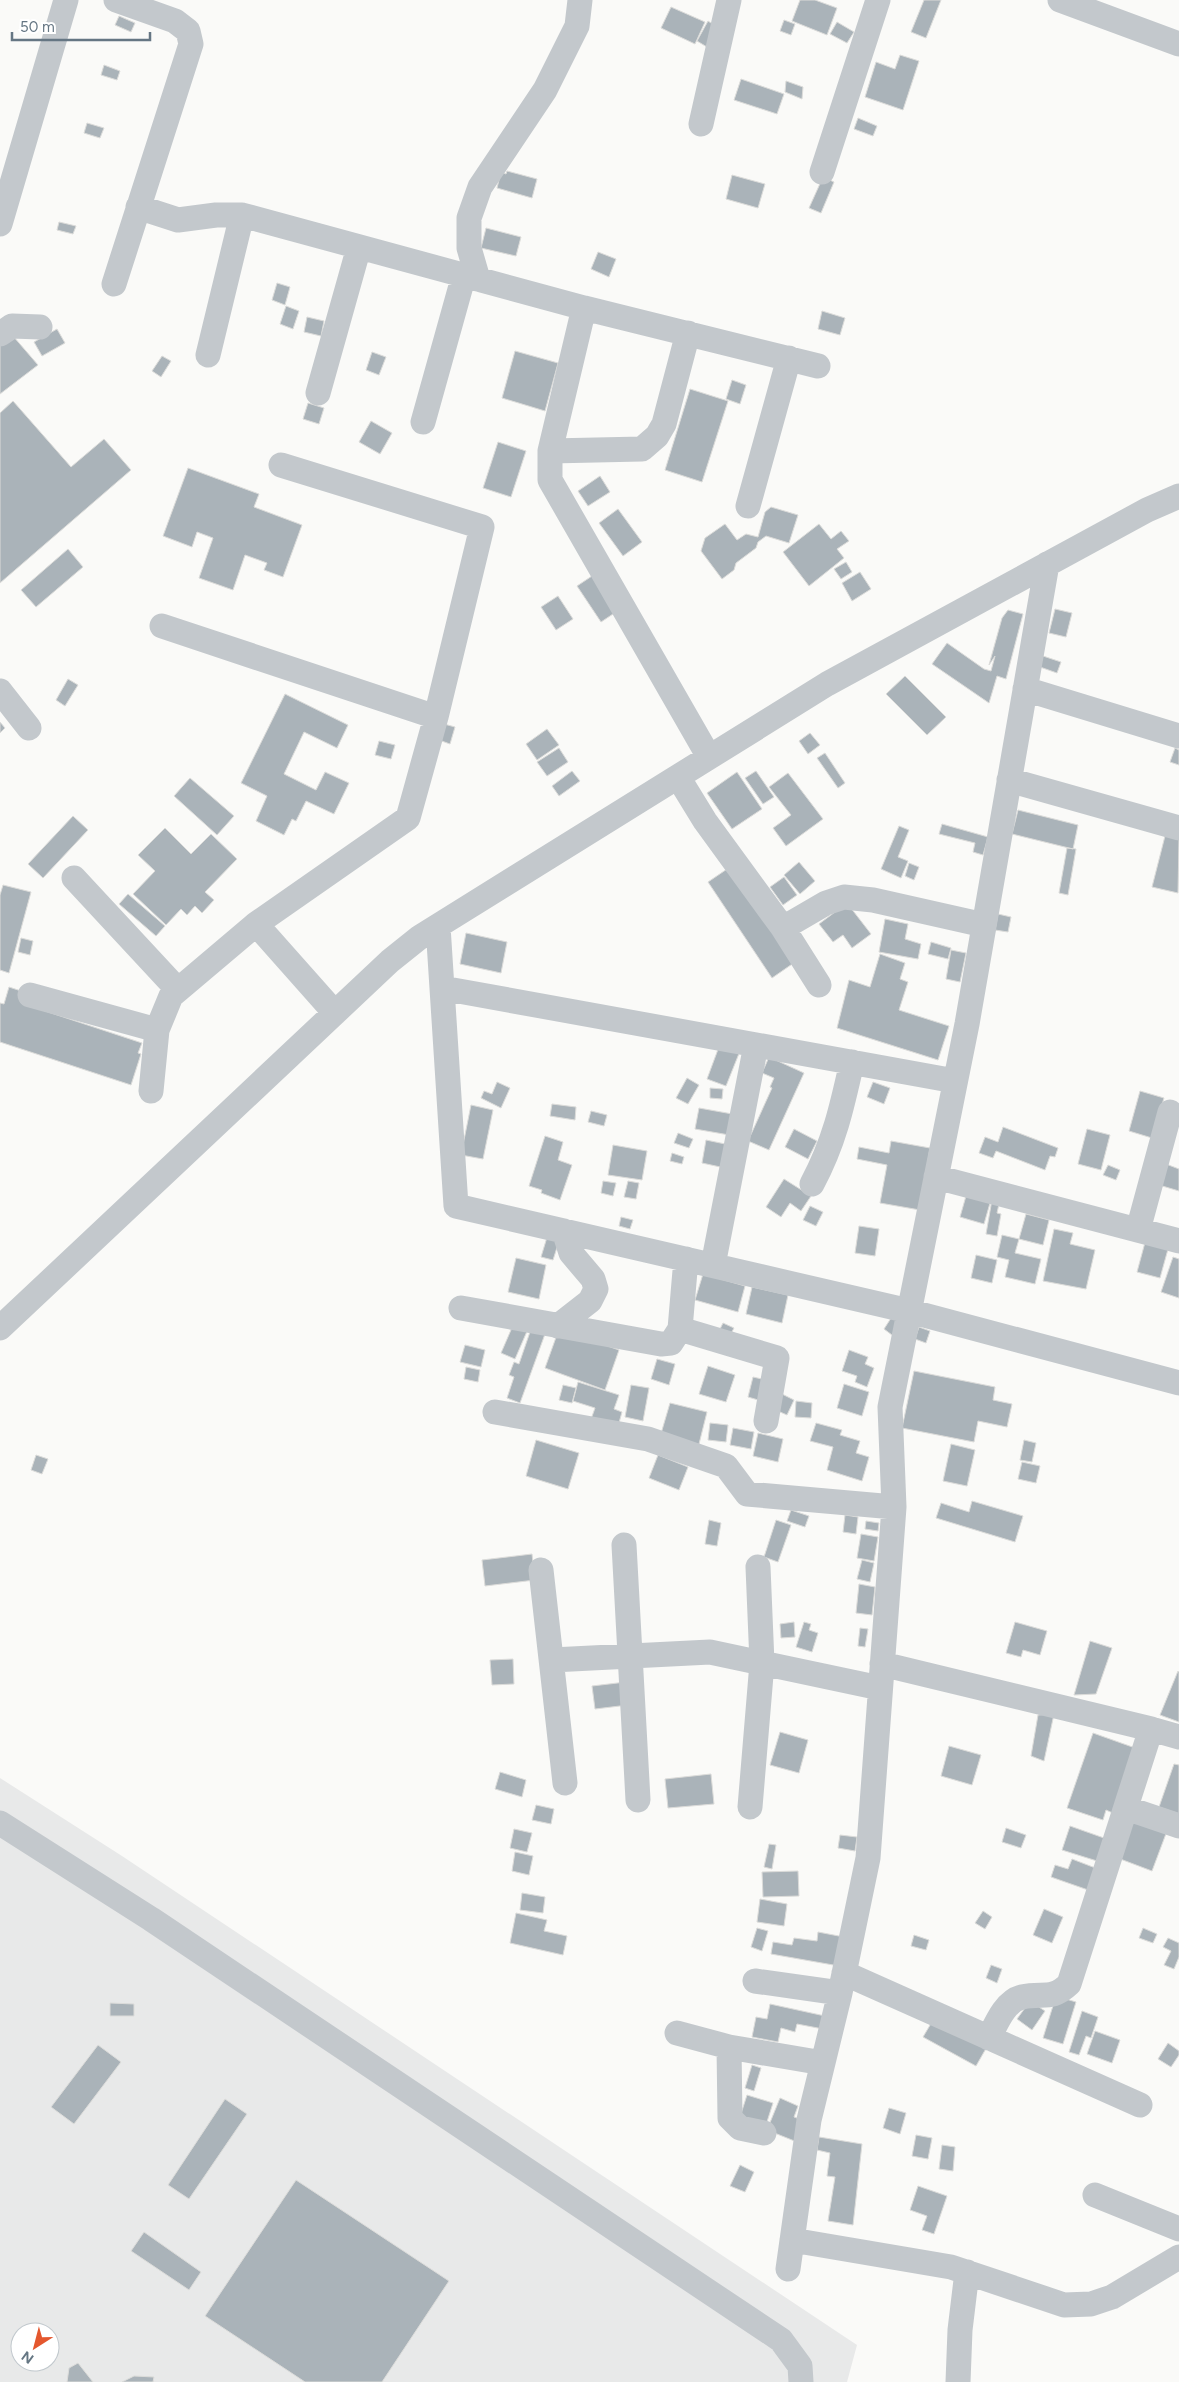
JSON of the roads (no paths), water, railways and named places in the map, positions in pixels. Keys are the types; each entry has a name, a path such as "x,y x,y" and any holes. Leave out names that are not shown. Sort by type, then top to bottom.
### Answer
{"street":[{"path":"0,224 66,0"},
{"path":"114,284 191,44 188,31 175,21 116,0"},
{"path":"423,422 471,277 469,218 480,187 545,90 577,26 580,0"},
{"path":"701,124 729,0"},
{"path":"822,172 878,0"},
{"path":"1060,0 1179,44"},
{"path":"138,207 178,220 242,215 584,308 818,366"},
{"path":"208,355 242,215"},
{"path":"318,393 359,247"},
{"path":"584,308 550,451 550,480 709,757"},
{"path":"0,334 12,326 40,327"},
{"path":"550,451 642,449 664,424 688,333"},
{"path":"748,506 789,358"},
{"path":"151,1092 157,1030 171,996 256,924 408,818 436,716 482,527 281,465"},
{"path":"0,1328 390,961 438,926 827,684 1147,510 1179,496"},
{"path":"788,2269 810,2120 842,1983 868,1858 894,1507 890,1407 955,1081 1047,564"},
{"path":"162,626 436,716"},
{"path":"1024,689 1179,736"},
{"path":"0,691 30,728"},
{"path":"678,777 705,821 783,928 819,985"},
{"path":"1009,780 1179,828"},
{"path":"74,878 178,990"},
{"path":"783,928 826,903 844,897 873,900 984,925"},
{"path":"256,924 335,1013"},
{"path":"438,926 456,1206 909,1311 1179,1383"},
{"path":"442,988 955,1081"},
{"path":"30,995 157,1030"},
{"path":"713,1266 756,1045"},
{"path":"812,1184 828,1155 837,1128 852,1062"},
{"path":"1138,1230 1170,1112"},
{"path":"936,1177 1179,1241"},
{"path":"558,1326 590,1301 596,1289 593,1278 571,1252 564,1231"},
{"path":"461,1308 661,1344 671,1343 680,1329 686,1259"},
{"path":"680,1329 777,1358 766,1421"},
{"path":"495,1412 648,1439 726,1466 748,1494 894,1507"},
{"path":"624,1544 632,1656 638,1800"},
{"path":"750,1807 762,1663 758,1567"},
{"path":"541,1570 565,1783"},
{"path":"552,1660 710,1652 762,1663 881,1676 1151,1729 1179,1737"},
{"path":"989,2038 1011,2003 1022,1997 1047,1996 1059,1993 1068,1984 1151,1729"},
{"path":"1126,1808 1179,1826"},
{"path":"0,1823 150,1919 781,2340 800,2366 801,2382"},
{"path":"755,1982 842,1983 989,2038 1140,2105"},
{"path":"677,2033 730,2048 823,2064"},
{"path":"730,2048 730,2118 740,2128 764,2133"},
{"path":"1095,2195 1176,2221"},
{"path":"792,2240 951,2267 1064,2305 1091,2304 1112,2297 1179,2257"},
{"path":"958,2382 960,2330 967,2272"}]}
